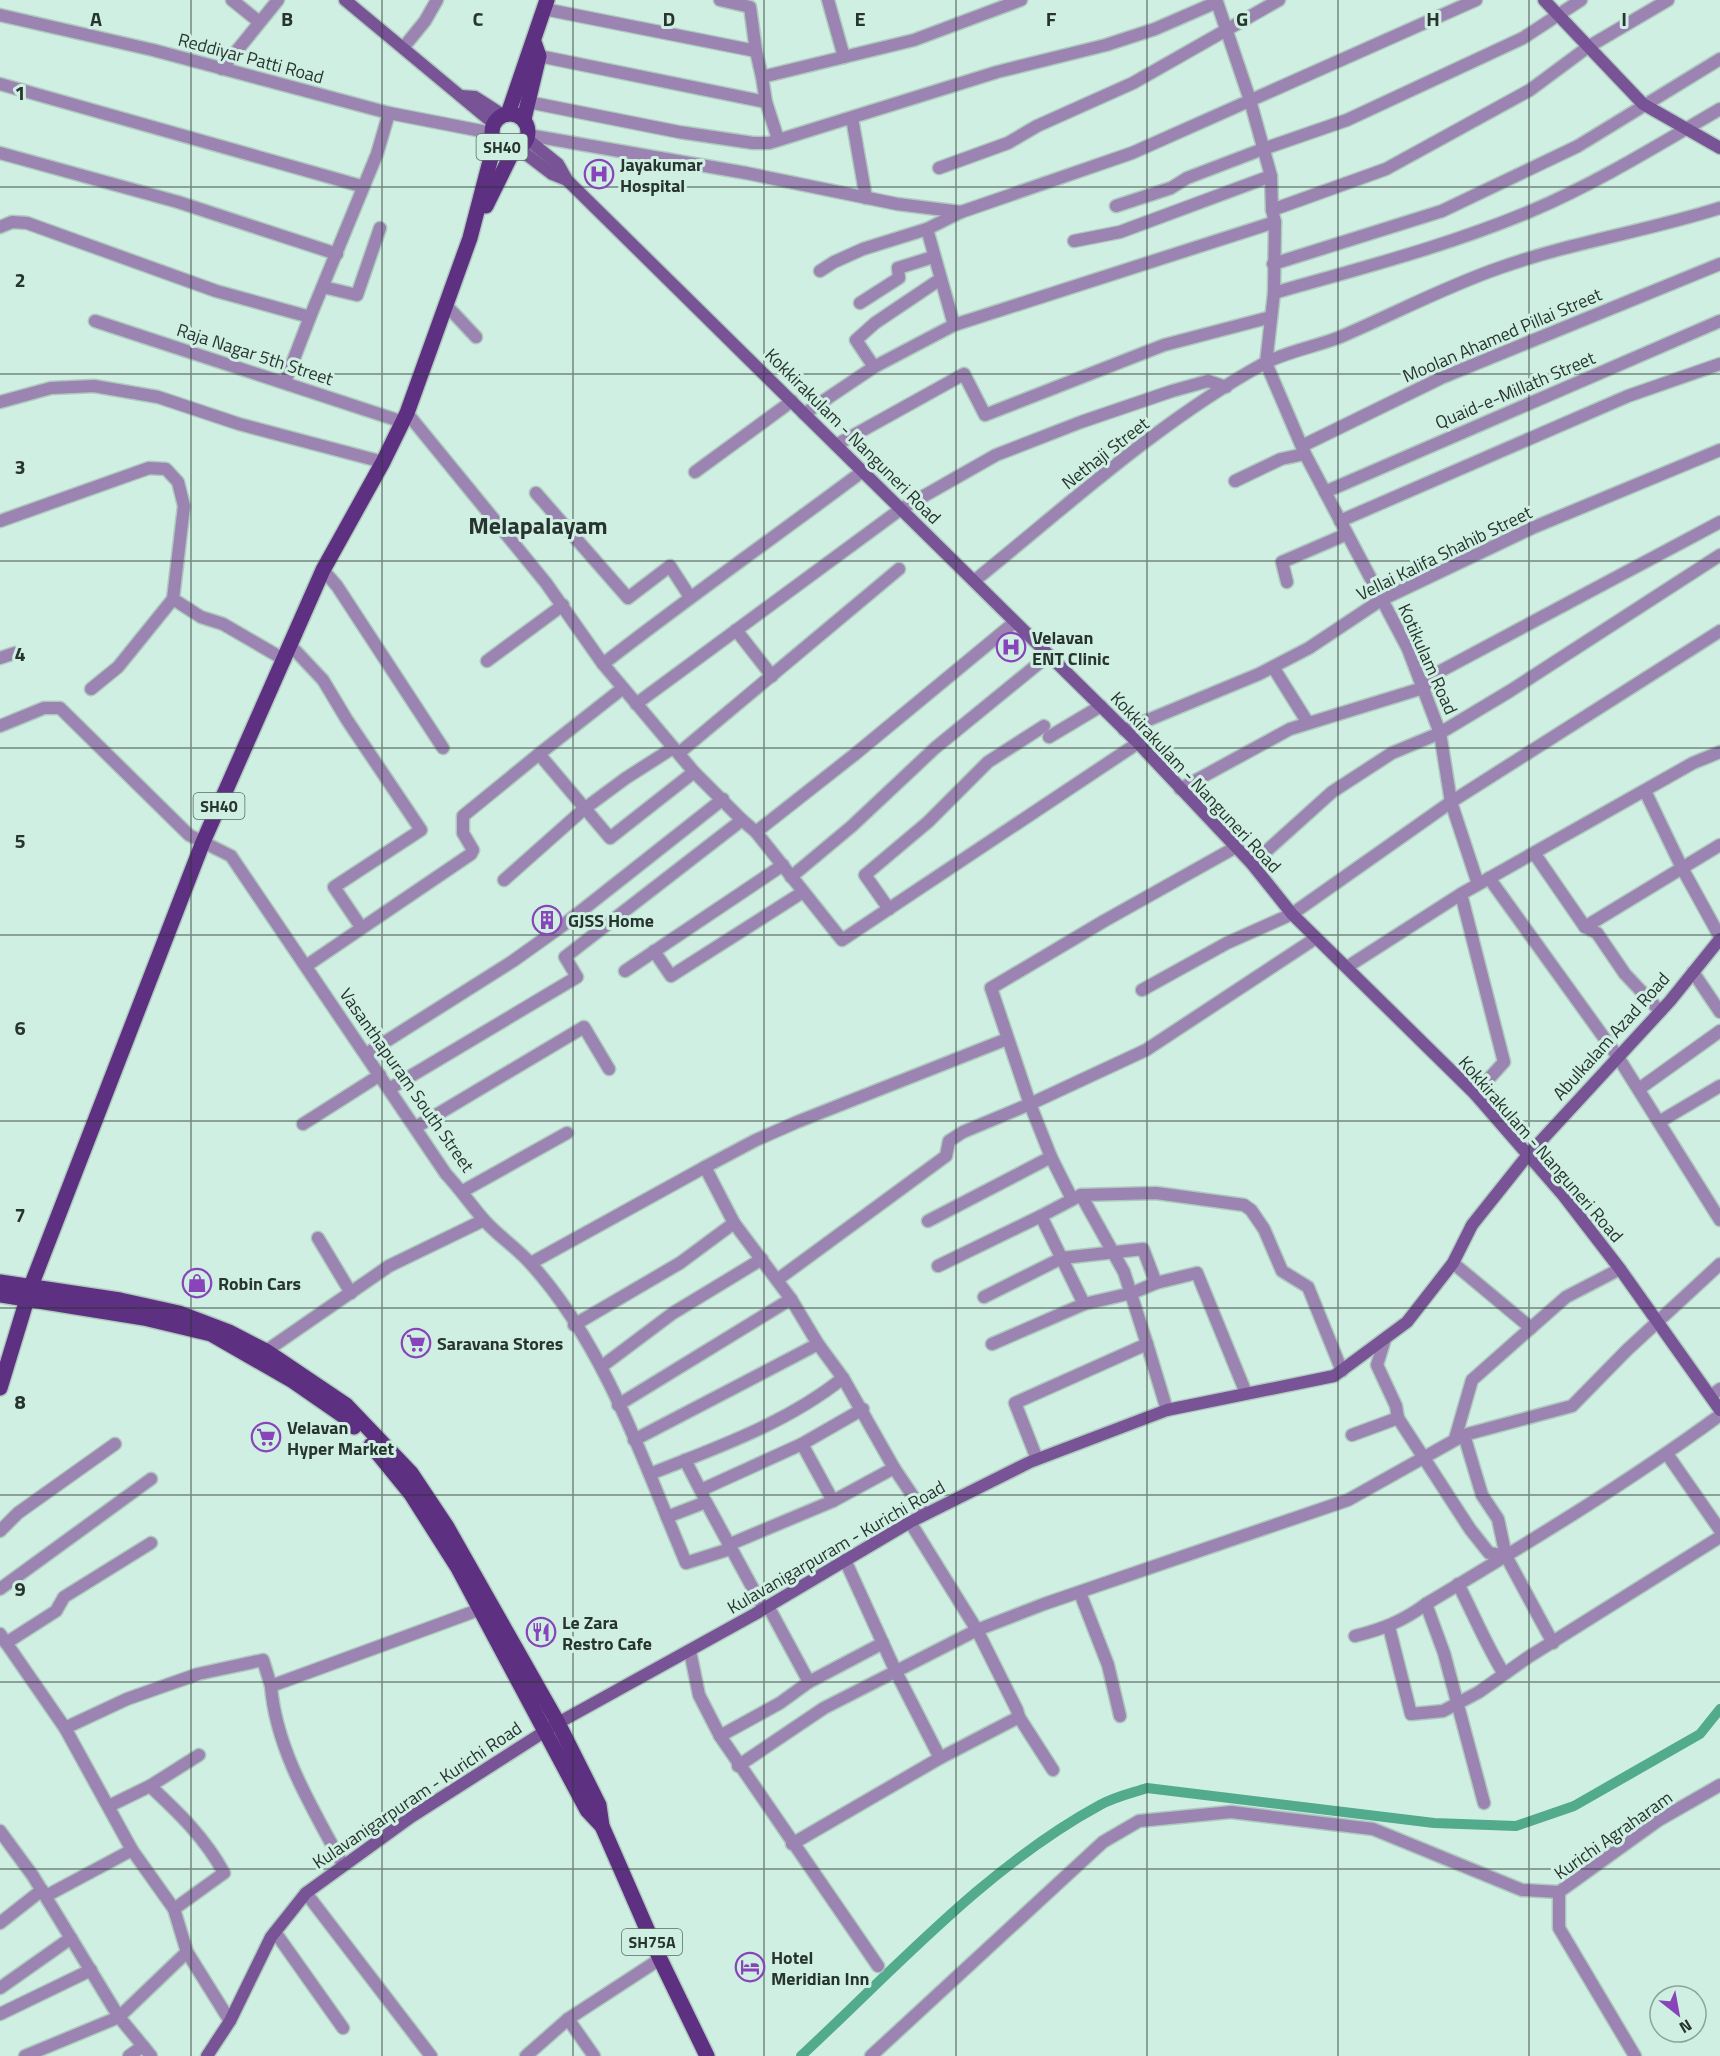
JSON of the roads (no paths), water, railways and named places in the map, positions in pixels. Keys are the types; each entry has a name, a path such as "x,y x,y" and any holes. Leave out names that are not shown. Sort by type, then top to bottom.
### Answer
{"main road":[{"path":"345,0 461,96 468,105 499,126"},
{"path":"1544,0 1645,105 1684,130 1720,148"},
{"name":"SH40","path":"0,1388 30,1292 203,843 323,570 405,418 470,238 499,126 537,49 545,4"},
{"path":"524,119 537,49"},
{"name":"SH40","path":"524,119 522,143 506,149 499,126 524,119"},
{"path":"470,238 522,143"},
{"name":"Kokkirakulam - Nanguneri Road","path":"522,143 558,164 567,180 1101,706 1252,864 1292,914 1475,1094 1563,1195 1620,1269 1656,1322 1716,1392 1720,1410"},
{"name":"Abulkalam Azad Road","path":"1527,1156 1660,1011 1720,938"},
{"name":"Kulavanigarpuram - Kurichi Road","path":"207,2056 230,2021 275,1932 306,1893 411,1816 552,1727 690,1651 910,1522 1037,1459 1167,1410 1334,1376 1407,1323 1453,1263 1472,1225 1527,1156"},
{"name":"SH75A","path":"0,1282 30,1292 120,1300 179,1313 229,1332 266,1351 346,1405 411,1473 486,1593 552,1727 599,1806 602,1826 660,1959 706,2056"},
{"path":"0,1295 30,1292 211,1334 301,1387 345,1417 391,1467 423,1512 552,1727"}],"street":[{"path":"232,0 258,21"},
{"path":"222,69 258,21 278,0"},
{"path":"403,48 425,21 437,0"},
{"path":"720,0 750,7 766,102 778,139"},
{"path":"828,0 844,57"},
{"path":"762,77 941,32 1021,0"},
{"path":"939,168 1008,143 1037,126 1133,83 1280,0"},
{"path":"820,272 834,262 863,249 927,229 961,212 1132,153 1476,0"},
{"path":"1116,206 1171,188 1187,178 1347,120 1523,38 1560,16 1581,0"},
{"path":"804,414 874,367 954,326 1273,216 1386,169 1530,90 1587,47 1668,0"},
{"path":"528,102 595,117 753,143 769,143 997,72 1106,45 1155,29 1217,1 1250,100 1270,176 1274,292 1266,363"},
{"path":"545,4 756,51"},
{"name":"Reddiyar Patti Road","path":"0,15 153,50 389,113 499,126"},
{"path":"537,49 766,102"},
{"path":"1273,264 1442,210 1578,146 1720,59"},
{"path":"0,84 361,186"},
{"path":"1274,292 1438,247 1532,211 1626,166 1720,109"},
{"path":"285,382 337,254 361,186 377,154 389,113"},
{"path":"852,118 866,198"},
{"path":"522,143 746,173 866,198 961,212"},
{"path":"0,153 178,202 337,254"},
{"path":"1074,241 1120,232 1270,176"},
{"name":"Nethaji Street","path":"974,581 1143,443 1266,363 1338,338 1502,267 1585,241 1665,225 1720,207"},
{"path":"0,227 12,222 27,223 216,291 310,317"},
{"path":"323,286 357,295 380,228"},
{"path":"927,229 939,280 954,326"},
{"path":"860,303 899,278 898,268 933,257"},
{"name":"Moolan Ahamed Pillai Street","path":"1235,481 1303,450 1441,378 1720,264"},
{"path":"874,367 856,340 875,323 939,280"},
{"path":"446,305 476,337"},
{"path":"836,445 964,374 986,415 1164,345 1271,317"},
{"name":"Raja Nagar 5th Street","path":"95,321 405,418"},
{"name":"Quaid-e-Millath Street","path":"1325,492 1720,321"},
{"name":"Kotikulam Road","path":"1266,363 1303,450 1408,649 1440,733 1451,802 1484,881 1618,1057 1720,1220"},
{"path":"1340,521 1628,396 1720,364"},
{"path":"636,704 901,509 996,455 1081,422 1208,381 1226,387"},
{"path":"0,402 51,388 94,386 158,397 239,424 383,462"},
{"path":"695,472 792,401"},
{"path":"405,418 563,605 603,664 636,704 694,771 756,832 842,940 1138,744"},
{"name":"Vellai Kalifa Shahib Street","path":"1124,730 1273,667 1309,648 1381,600 1532,528 1720,450"},
{"path":"0,521 149,468 166,469 178,482 184,506 172,599 118,667 91,688"},
{"path":"603,664 690,597 720,578 863,471"},
{"path":"536,493 628,598 670,566 690,597"},
{"path":"1180,789 1290,729 1423,688 1435,674 1720,522"},
{"path":"1287,582 1282,562 1347,534"},
{"path":"1252,864 1332,792 1392,753 1440,733 1720,555"},
{"path":"504,880 584,809 626,778 676,751 772,676 899,569"},
{"path":"323,570 337,586 443,748"},
{"path":"172,599 201,617 223,624 288,653 323,680 421,830 334,887 361,927"},
{"path":"487,661 563,605"},
{"path":"756,832 854,755 1015,622"},
{"path":"736,630 772,676"},
{"path":"1142,990 1227,943 1292,914 1451,802 1720,630"},
{"path":"0,658 15,653"},
{"path":"791,877 852,826 935,748 1049,655"},
{"path":"1273,667 1308,723"},
{"path":"306,966 471,854 474,850 463,833 463,816 623,688"},
{"path":"889,909 865,875 928,822 988,762 1101,706"},
{"name":"Vasanthapuram South Street","path":"0,726 44,708 60,708 189,835 231,856 446,1174 463,1191 484,1220 531,1263 574,1325 601,1367 650,1474 686,1563 729,1547"},
{"path":"1347,967 1461,894 1693,763 1720,752"},
{"path":"539,754 609,838 694,771"},
{"path":"1645,791 1682,868 1720,938"},
{"path":"366,1054 513,961 562,926 723,799"},
{"path":"389,1089 577,977 566,957 742,820"},
{"path":"1585,927 1720,845"},
{"path":"1167,1410 1124,1272 1051,1157 1007,1039 992,988 1104,921 1236,847"},
{"path":"1534,853 1585,927 1597,933 1625,974 1660,1011"},
{"path":"626,971 783,865"},
{"path":"654,951 670,976 802,892"},
{"path":"1461,894 1504,1062 1475,1094"},
{"path":"777,1280 946,1156 949,1141 963,1132 1030,1104 1146,1050 1316,938"},
{"path":"1693,972 1720,1012"},
{"path":"416,1127 584,1026 609,1069"},
{"path":"1639,1089 1720,1031"},
{"path":"531,1263 756,1140 1007,1039"},
{"path":"303,1124 380,1075"},
{"path":"1659,1122 1720,1086"},
{"path":"463,1191 567,1133"},
{"path":"928,1221 1051,1157"},
{"path":"705,1167 734,1223 791,1299 818,1344 843,1378 863,1409 894,1468 925,1514"},
{"path":"938,1266 1077,1197 1156,1193 1244,1205 1251,1210 1264,1229 1282,1271 1308,1287 1342,1371"},
{"path":"1041,1216 1084,1304"},
{"path":"266,1351 389,1266 484,1220"},
{"path":"574,1325 680,1263 734,1223"},
{"path":"318,1238 351,1293"},
{"path":"984,1298 1062,1258 1111,1251 1143,1249 1156,1283"},
{"path":"601,1367 673,1313 762,1258"},
{"path":"1453,1263 1531,1328"},
{"path":"738,1766 824,1708 977,1630 1044,1604 1348,1500 1460,1437 1572,1406 1656,1322 1720,1264"},
{"path":"1553,1643 1506,1556 1498,1519 1482,1496 1460,1437 1472,1380 1566,1297 1620,1269"},
{"path":"992,1344 1084,1304 1132,1293 1156,1283 1197,1273 1246,1393"},
{"path":"618,1405 791,1299"},
{"path":"1384,1339 1377,1365 1396,1406 1398,1418 1470,1529 1489,1553 1506,1556"},
{"path":"634,1440 818,1344"},
{"path":"1037,1459 1015,1403 1147,1344"},
{"path":"650,1474 782,1418 824,1394 843,1378"},
{"path":"667,1517 863,1409"},
{"path":"1355,1636 1389,1627 1667,1454 1720,1415"},
{"path":"1352,1435 1398,1418"},
{"path":"0,1531 18,1513 115,1444"},
{"path":"802,1444 833,1501"},
{"path":"1667,1454 1720,1530"},
{"path":"685,1460 729,1547 809,1682"},
{"path":"729,1547 833,1501 894,1468"},
{"path":"0,1589 151,1479"},
{"path":"910,1522 977,1630 1017,1710 1018,1717 1053,1770"},
{"path":"1389,1627 1412,1714 1443,1711 1720,1537"},
{"path":"151,1543 64,1597 56,1611 3,1639 64,1728 132,1850 174,1909 188,1952 230,2021"},
{"path":"845,1560 896,1672 940,1758"},
{"path":"1458,1584 1475,1616 1484,1641 1504,1674"},
{"path":"1080,1593 1108,1665 1120,1716"},
{"path":"1425,1604 1444,1653 1484,1803"},
{"path":"271,1686 481,1609"},
{"path":"720,1736 780,1703 809,1682 883,1643"},
{"path":"690,1651 699,1695 720,1736 792,1845 878,1966"},
{"path":"64,1728 127,1698 198,1674 263,1659 271,1686 274,1715 284,1746 343,1865"},
{"path":"792,1845 940,1758 1018,1717"},
{"path":"109,1806 150,1786 199,1755"},
{"name":"Kurichi Agraharam","path":"1635,2056 1559,1928 1559,1892 1659,1820 1720,1785"},
{"path":"150,1786 195,1830 212,1850 224,1873 174,1909"},
{"path":"871,2056 1103,1842 1139,1821 1231,1812 1372,1829 1522,1890 1559,1892"},
{"path":"0,1831 44,1893 119,2017 151,2056"},
{"path":"0,1923 44,1893 132,1850"},
{"path":"306,1893 431,2056"},
{"path":"275,1932 343,2028"},
{"path":"0,1988 71,1938"},
{"path":"25,2056 119,2017 188,1952"},
{"path":"526,2056 568,2019 660,1959"},
{"path":"0,2014 91,1970"},
{"path":"568,2019 594,2056"},
{"path":"129,2056 143,2046"}],"waterway":[{"path":"801,2056 907,1954 980,1888 1058,1830 1117,1797 1147,1788 1434,1823 1516,1826 1574,1806 1700,1734 1720,1709"}],"place":[{"name":"Jayakumar Hospital","path":"599,174"},
{"name":"Velavan ENT Clinic","path":"1011,647"},
{"name":"GJSS Home","path":"547,920"},
{"name":"Robin Cars","path":"197,1283"},
{"name":"Saravana Stores","path":"416,1343"},
{"name":"Velavan Hyper Market","path":"266,1437"},
{"name":"Le Zara Restro Cafe","path":"541,1632"},
{"name":"Hotel Meridian Inn","path":"750,1967"}],"district":[{"name":"Melapalayam","path":"538,525"}]}
